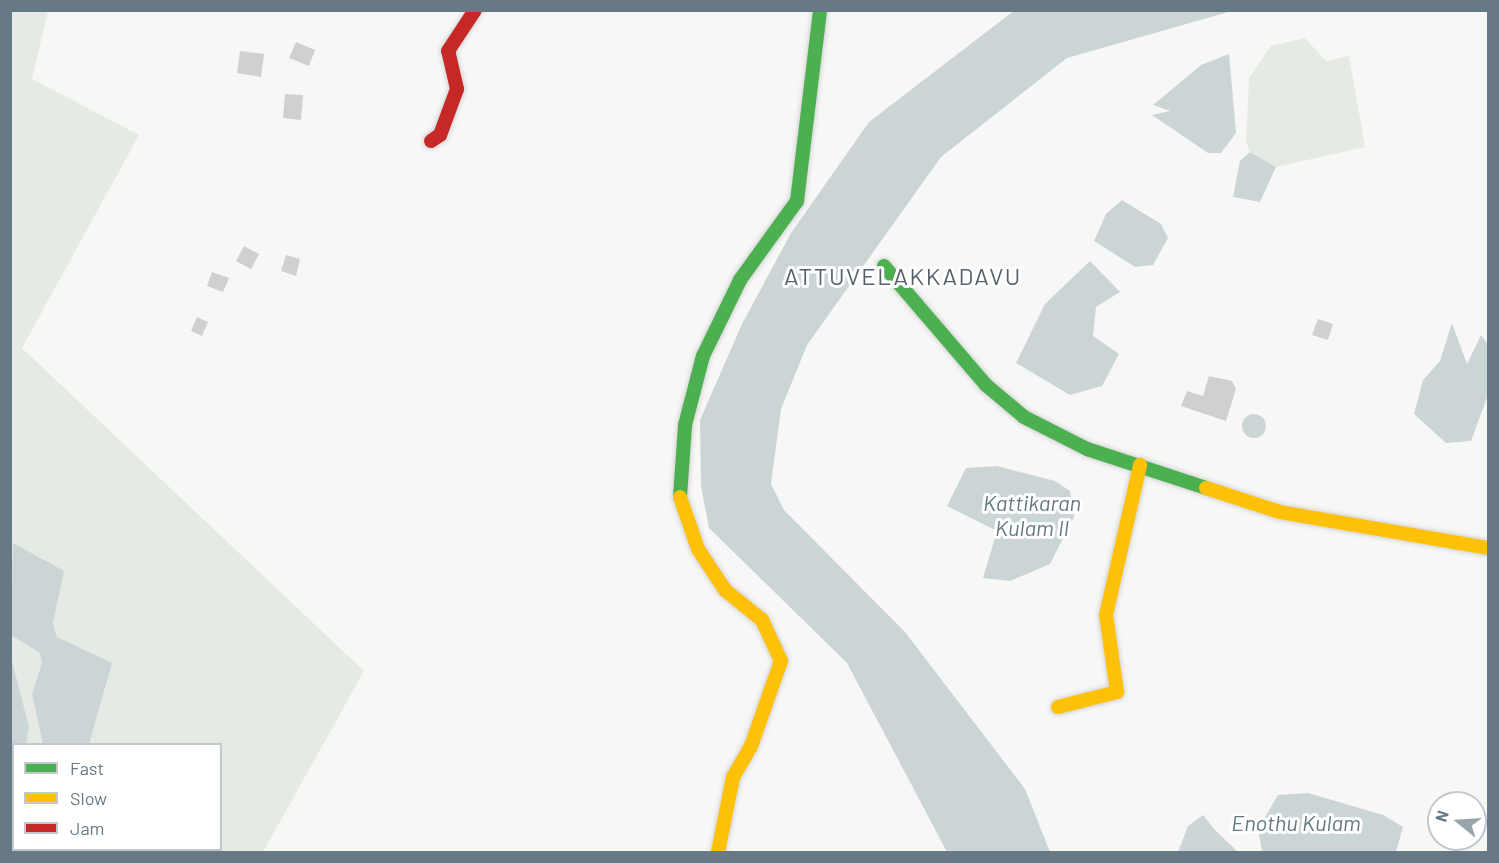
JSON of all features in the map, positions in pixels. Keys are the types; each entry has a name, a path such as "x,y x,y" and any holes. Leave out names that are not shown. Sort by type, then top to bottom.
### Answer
{"street":[{"path":"431,141 440,135 457,89 448,51 476,10"},
{"path":"718,852 732,777 751,746 781,661 762,620 725,590 698,549 679,494 685,425 703,356 740,280 797,201 820,10"},
{"path":"884,266 986,385 1024,417 1087,449 1280,512 1488,548"},
{"path":"1058,707 1117,692 1106,615 1140,465"}],"shaded area":[{"path":"10,11 48,11 32,79 139,135 22,348 364,671 263,852 11,852"},
{"path":"1305,38 1326,61 1349,56 1365,147 1276,167 1250,152 1246,142 1249,78 1271,46"}],"water":[{"path":"1015,10 1232,11 1067,58 941,157 807,345 781,409 771,484 784,510 905,632 1025,789 1050,852 947,852 847,663 709,528 701,486 700,420 742,324 791,233 869,122"},
{"path":"1229,54 1236,133 1221,153 1208,153 1152,115 1170,111 1153,105 1201,65"},
{"path":"1250,152 1276,167 1260,202 1233,197 1240,161"},
{"path":"1122,200 1161,224 1168,238 1153,265 1135,267 1094,241 1106,214"},
{"path":"1090,261 1120,292 1096,307 1093,336 1119,354 1102,386 1070,395 1016,363 1045,304"},
{"path":"1452,323 1467,364 1481,335 1488,344 1488,395 1471,441 1446,443 1414,414 1423,380 1440,361"},
{"path":"1254,414 1262,418 1266,426 1262,434 1254,438 1246,434 1242,426 1246,418"},
{"name":"Kattikaran Kulam II","path":"997,466 1055,481 1070,491 1074,517 1050,564 1010,581 983,578 997,531 947,506 966,468"},
{"path":"13,543 64,571 53,623 57,637 112,663 89,743 43,743 32,694 42,663 40,653 11,635"},
{"path":"11,657 29,727 26,743 12,743 11,831"},
{"name":"Enothu Kulam","path":"1308,793 1383,815 1403,827 1396,852 1262,852 1258,829 1278,795"},
{"path":"1203,815 1238,852 1178,852 1188,826"}],"building":[{"path":"296,42 315,50 309,66 289,58"},
{"path":"240,51 264,54 261,77 237,73"},
{"path":"285,94 303,95 301,120 283,118"},
{"path":"244,246 259,254 251,269 236,261"},
{"path":"286,255 300,259 296,276 281,271"},
{"path":"212,272 229,278 223,292 207,286"},
{"path":"197,317 208,322 202,336 191,331"},
{"path":"1318,319 1333,324 1328,340 1312,335"},
{"path":"1209,376 1232,381 1236,389 1226,421 1181,406 1187,391 1203,396"}],"waterway":[{"path":"10,30 10,37"}],"traffic: fast":[{"path":"680,497 685,425 703,356 740,280 797,201 820,10"},
{"path":"884,266 986,385 1024,417 1087,449 1206,488"}],"traffic: slow":[{"path":"1058,707 1117,692 1106,615 1140,465"},
{"path":"1206,488 1280,512 1488,548"},
{"path":"680,497 698,549 725,590 762,620 781,661 751,746 733,777 718,852"}],"traffic: jam":[{"path":"431,141 440,135 457,89 448,51 475,10"}],"district":[{"name":"ATTUVELAKKADAVU","path":"903,276"}]}
